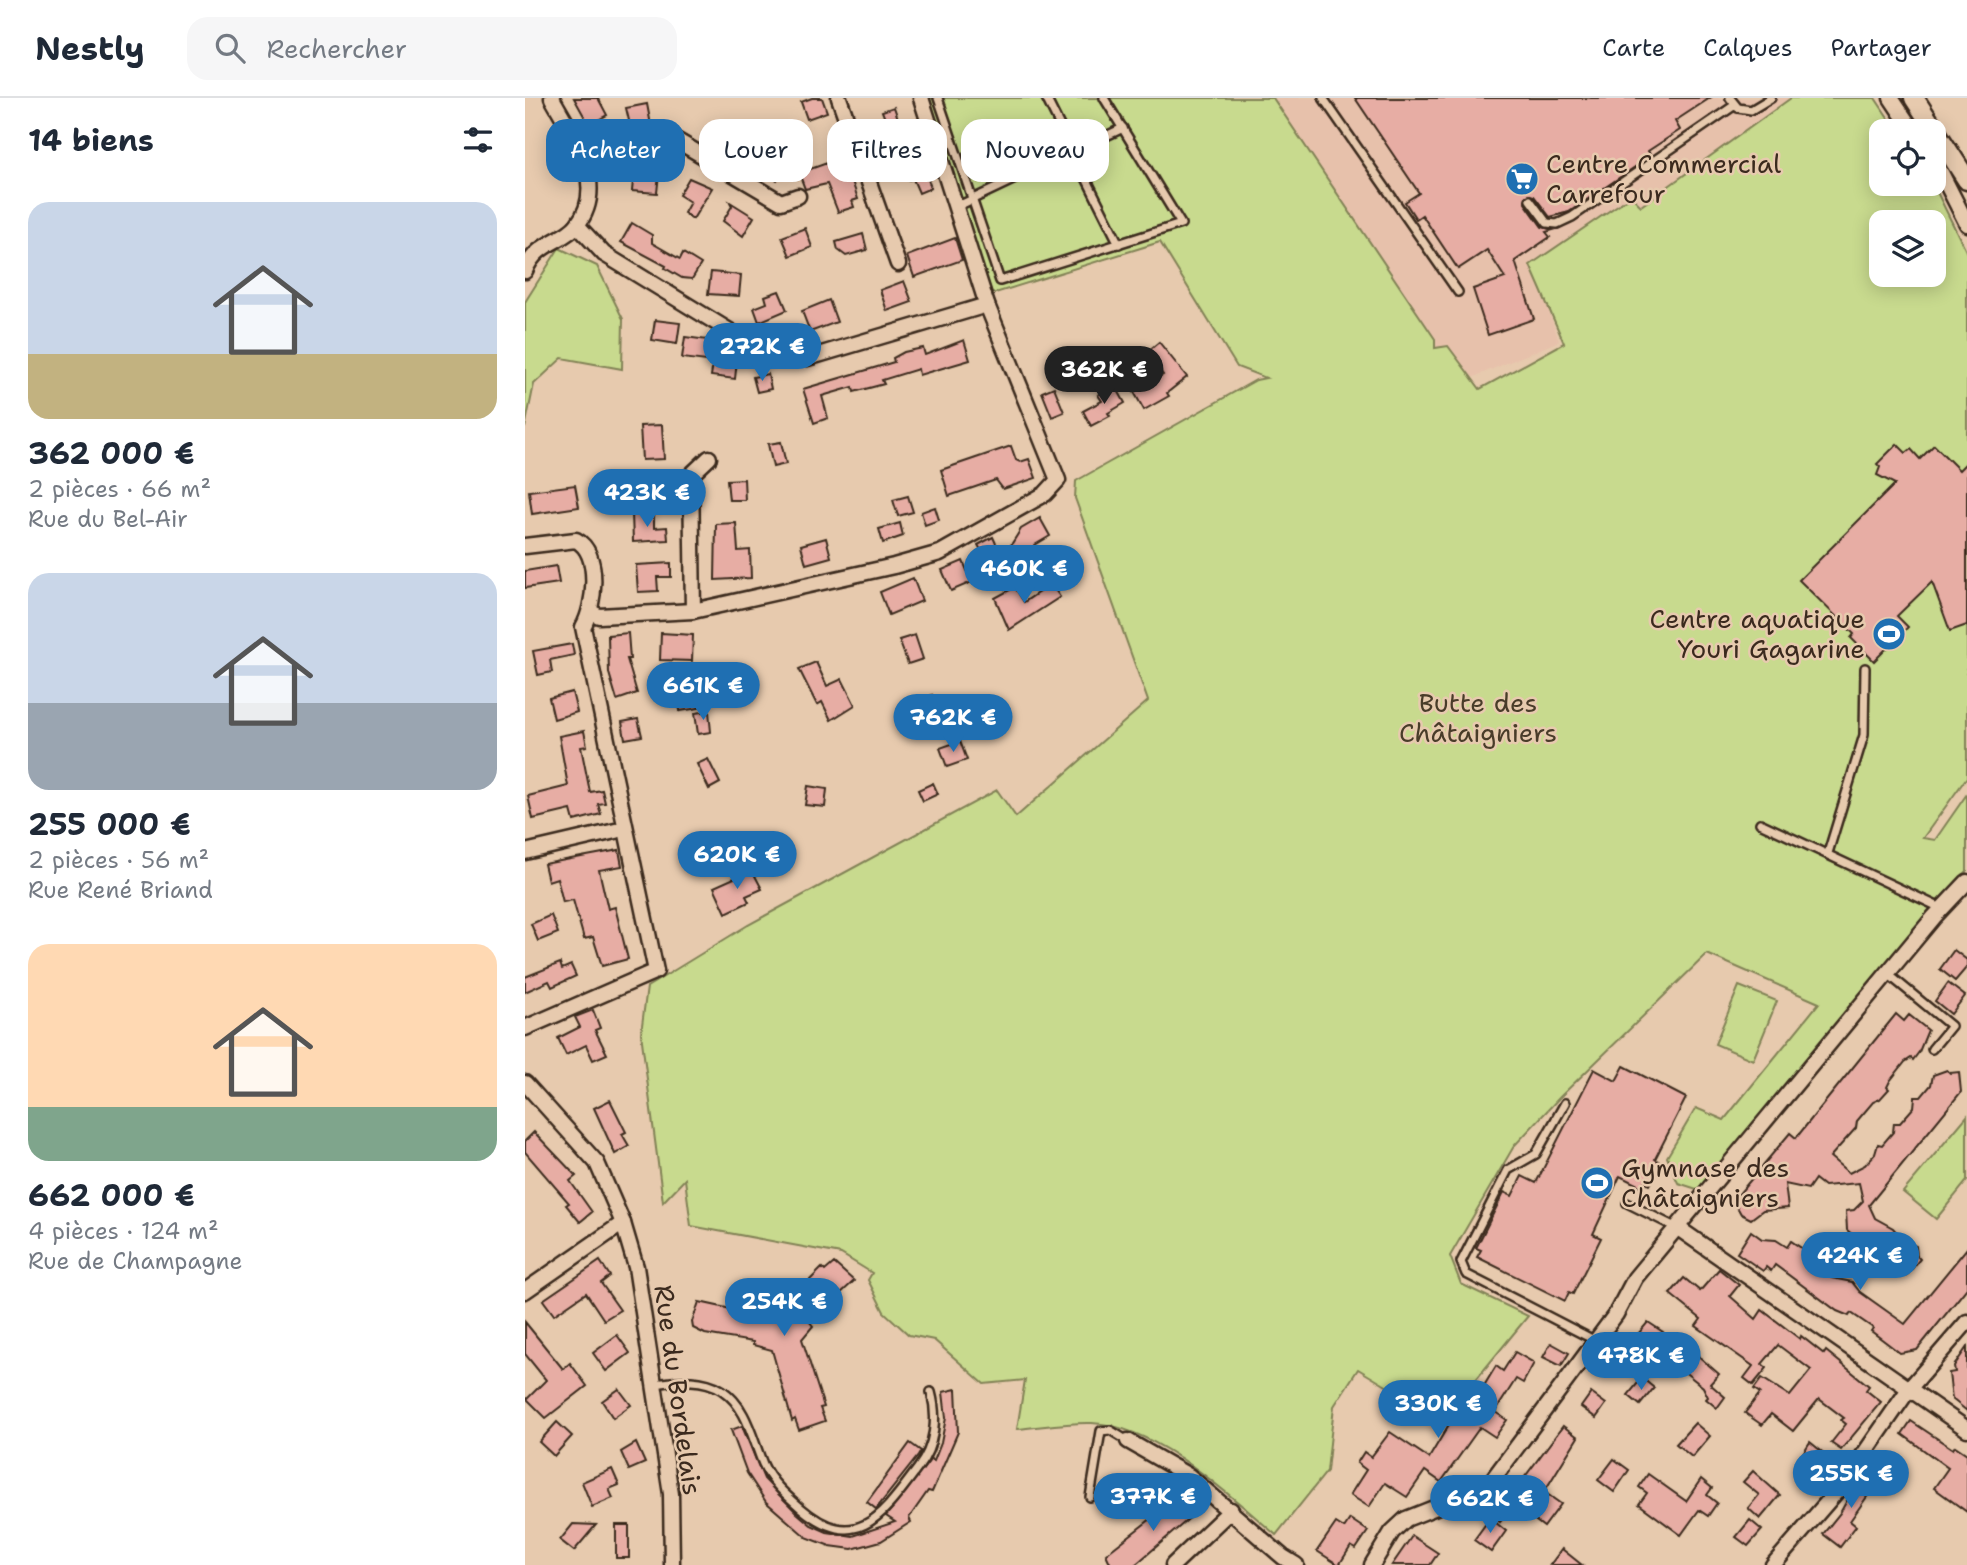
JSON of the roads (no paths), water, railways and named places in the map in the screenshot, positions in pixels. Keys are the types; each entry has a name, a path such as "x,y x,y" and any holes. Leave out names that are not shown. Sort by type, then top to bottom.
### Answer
{"street":[{"path":"552,98 564,119"},
{"path":"839,98 898,264"},
{"path":"591,612 599,616 693,611 940,553 1045,494 1058,480 987,305 921,98"},
{"path":"1891,98 1905,119"},
{"path":"1914,98 1967,180"},
{"path":"685,145 781,202 798,196"},
{"path":"525,271 540,250 577,225 590,198 588,182"},
{"path":"1946,183 1967,224"},
{"path":"577,225 604,254 746,341 808,358 987,305"},
{"path":"693,611 691,475 709,458"},
{"path":"525,546 569,540 584,544 591,563 591,612 583,627 656,971 525,1028"},
{"path":"525,852 624,829"},
{"path":"1372,1565 1392,1532 1406,1519 1487,1487 1616,1314 1635,1278 1967,882"},
{"name":"Rue du Bordelais","path":"525,1083 597,1163 623,1223 636,1267 671,1494 672,1565"},
{"path":"525,1291 623,1223"},
{"path":"1678,1228 1967,1429"},
{"path":"1773,1565 1845,1483 1909,1389 1967,1322"},
{"path":"1128,1441 1189,1476 1276,1552 1296,1565"},
{"path":"1173,1565 1231,1510"}],"lane":[{"path":"938,98 1000,281 1181,224 1104,98"},
{"path":"1046,98 1057,119"},
{"path":"1323,98 1458,292"},
{"path":"1532,204 1547,223 1557,224 1572,217 1733,101 1751,110 1771,98"},
{"path":"1109,135 1123,128"},
{"path":"956,208 1011,182"},
{"path":"1089,182 1119,244"},
{"path":"1828,853 1864,736 1865,668"},
{"path":"1760,823 1942,909"},
{"path":"1888,974 1951,1026 1932,1049"},
{"path":"1565,1104 1536,1154 1508,1170 1461,1262 1466,1274 1596,1341"},
{"path":"1627,1203 1678,1228"},
{"path":"654,1384 694,1380 724,1392 748,1422 764,1466 781,1490 830,1528 850,1529 870,1524 883,1514 923,1462 933,1437 935,1407 931,1392"},
{"path":"1090,1496 1101,1431 1110,1430 1128,1441"},
{"path":"672,1565 680,1565"}],"place":[{"name":"Centre Commercial Carrefour","path":"1522,179"},
{"name":"Centre aquatique Youri Gagarine","path":"1889,634"},
{"name":"Gymnase des Châtaigniers","path":"1597,1183"}],"park label":[{"name":"Butte des Châtaigniers","path":"1478,718"}]}
